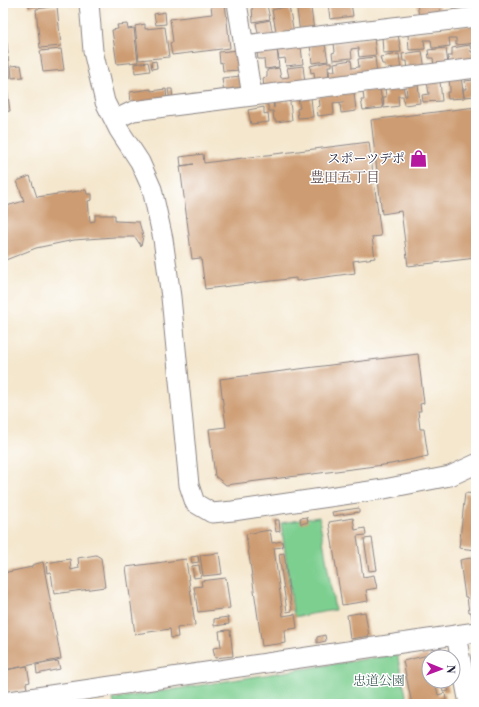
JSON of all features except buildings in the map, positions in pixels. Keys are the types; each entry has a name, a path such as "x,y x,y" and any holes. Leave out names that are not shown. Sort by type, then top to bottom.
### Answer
{"street":[{"path":"89,3 95,58 105,102 114,120 140,162 152,189 161,232 171,297 190,485 195,503 212,513 240,510 384,489 450,476 476,464"},
{"path":"237,3 252,96"},
{"path":"244,45 476,17"},
{"path":"114,120 133,111 476,68"},
{"path":"3,702 476,632"},
{"path":"456,635 469,704"}],"green space":[{"path":"319,517 335,610 294,617 281,523"},
{"name":"忠道公園","path":"397,654 408,704 114,704 113,699"}],"place":[{"name":"スポーツデポ","path":"418,158"}],"district":[{"name":"豊田五丁目","path":"345,177"}]}
